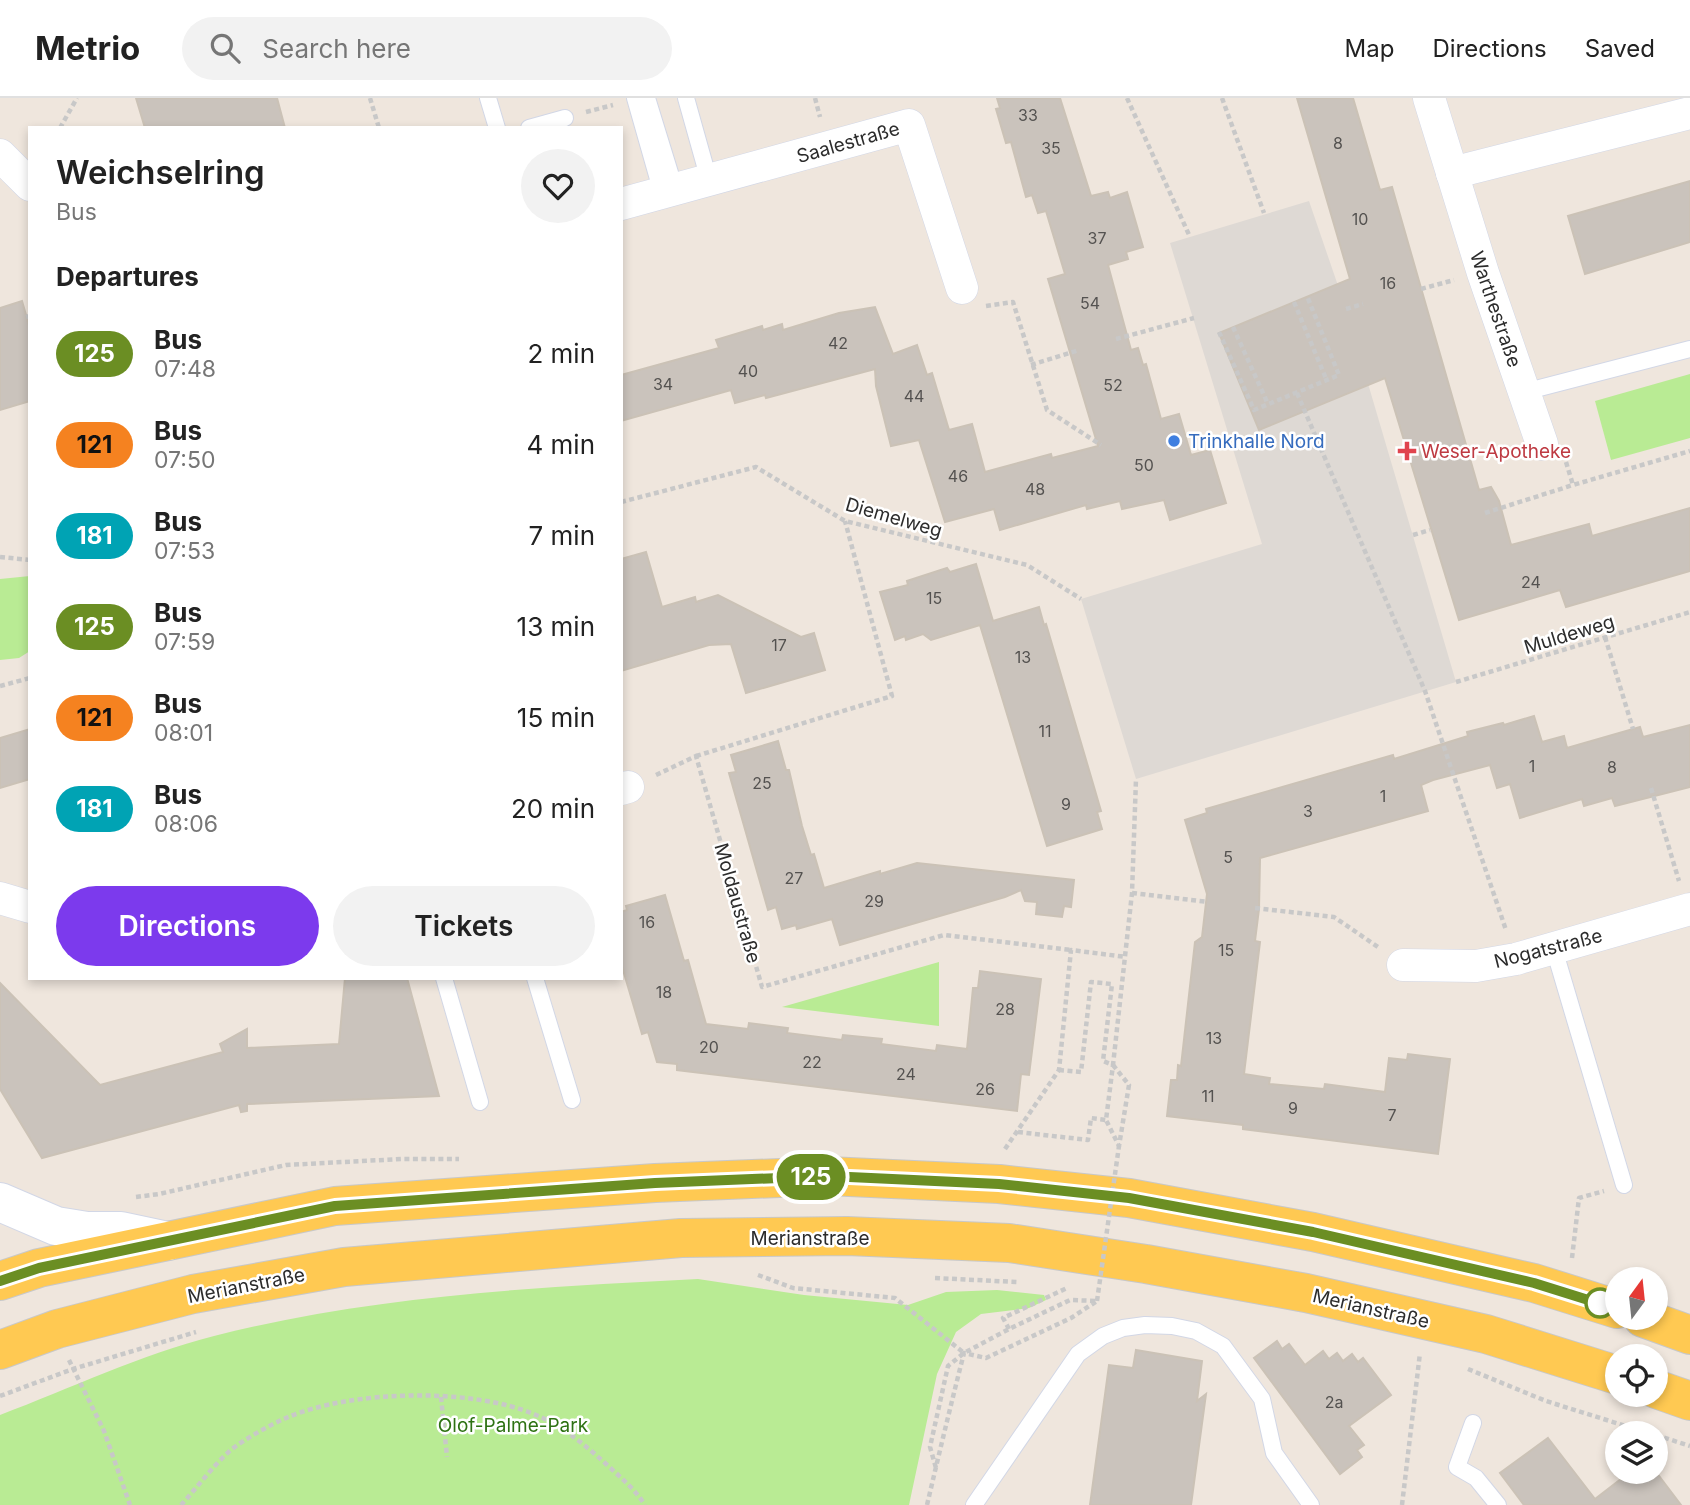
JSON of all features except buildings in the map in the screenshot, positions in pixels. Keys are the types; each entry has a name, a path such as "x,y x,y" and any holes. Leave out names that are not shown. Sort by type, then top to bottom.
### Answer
{"main road":[{"path":"0,1281 39,1268 349,1205 655,1183 828,1176 999,1184 1129,1198 1313,1232 1534,1283 1605,1305"},
{"name":"Merianstraße","path":"0,1350 57,1329 193,1294 344,1267 681,1238 847,1237 1009,1243 1173,1268 1306,1293 1486,1334 1605,1372"},
{"path":"1668,1327 1690,1335"},
{"path":"1668,1393 1690,1401"}],"street":[{"name":"Warthestraße","path":"1429,98 1542,444"},
{"path":"1452,173 1690,113"},
{"name":"Saalestraße","path":"623,203 909,125 962,288"},
{"path":"0,155 28,183"},
{"path":"0,898 28,906"},
{"name":"Nogatstraße","path":"1403,965 1476,966 1516,959 1689,909"},
{"path":"0,1202 56,1226 87,1231 121,1231 168,1241"}],"lane":[{"path":"488,98 496,126"},
{"path":"635,98 669,191"},
{"path":"647,98 669,191"},
{"path":"687,98 709,180"},
{"path":"536,126 565,118"},
{"path":"1524,392 1690,349"},
{"path":"1554,949 1624,1185"},
{"path":"445,980 480,1102"},
{"path":"536,980 572,1100"},
{"path":"974,1505 1078,1354 1103,1336 1123,1328 1145,1325 1172,1326 1196,1332 1223,1346 1262,1399 1274,1453 1311,1505"},
{"path":"1473,1423 1457,1467 1476,1478 1498,1505"}],"path":[{"path":"61,126 77,98"},
{"path":"370,98 378,126"},
{"path":"1127,98 1189,237"},
{"path":"1222,98 1264,213"},
{"path":"962,288 974,309 1013,302 1047,410 1101,445"},
{"path":"1219,332 1254,410 1327,381 1339,375 1307,296"},
{"path":"1294,302 1327,381"},
{"path":"1346,309 1363,304"},
{"path":"1116,340 1194,318"},
{"path":"1233,327 1268,404"},
{"path":"1031,365 1079,350"},
{"path":"1297,393 1425,691 1516,959"},
{"path":"1542,444 1564,456 1573,485"},
{"path":"1485,513 1690,451"},
{"name":"Diemelweg","path":"623,501 756,467 845,521 1027,565 1081,599"},
{"path":"625,788 696,756 892,696 845,521"},
{"path":"1413,535 1430,530"},
{"path":"0,557 28,560"},
{"name":"Muldeweg","path":"1456,682 1690,612"},
{"path":"1605,637 1633,729"},
{"path":"0,686 28,679"},
{"name":"Moldaustraße","path":"696,756 762,986 944,935 1071,950"},
{"path":"1119,1146 1106,1120 1132,892 1136,779"},
{"path":"1651,788 1689,909"},
{"path":"1132,892 1208,902"},
{"path":"1255,908 1334,917 1403,965"},
{"path":"1002,1153 1059,1070 1071,950 1126,957"},
{"path":"771,1275 758,1275 793,1289 895,1298 964,1353 986,1358 1071,1318 1097,1301 1129,1085 1113,1065 1102,1061 1112,984 1091,982 1081,1072 1059,1070"},
{"path":"1018,1132 1088,1140 1091,1118 1106,1120"},
{"path":"1572,1259 1579,1198 1624,1185"},
{"path":"932,1278 1024,1283"},
{"path":"1058,1286 1078,1289"},
{"path":"1009,1329 1003,1318 1068,1287"},
{"path":"1088,1290 1100,1292"},
{"path":"936,1468 930,1447 948,1366 964,1353 1070,1300 1097,1301"},
{"path":"0,1396 73,1368 202,1331"},
{"path":"1407,1349 1433,1356"},
{"path":"1402,1505 1420,1352"},
{"path":"927,1505 964,1353"},
{"path":"1458,1364 1546,1401 1610,1421"},
{"path":"73,1368 104,1431 130,1505"},
{"path":"441,1397 447,1457"},
{"path":"181,1505 237,1445 287,1418 325,1406 370,1398 441,1397 482,1399 536,1415 584,1444 635,1490 645,1505"},
{"path":"1668,1440 1690,1446"}],"green space":[{"path":"1690,374 1690,438 1611,460 1595,401"},
{"path":"28,576 28,652 19,658 0,660 0,579"},
{"path":"939,962 939,1026 782,1007"},
{"name":"Olof-Palme-Park","path":"698,1279 804,1295 908,1305 946,1292 997,1290 1044,1295 1046,1300 1029,1308 981,1314 956,1332 937,1374 909,1505 0,1505 0,1415 132,1362 186,1344 273,1322 393,1302 515,1290"}],"shaded area":[{"path":"1309,201 1346,309 1456,682 1136,779 1081,599 1262,544 1170,243"}],"bus line":[{"name":"125","path":"0,1281 39,1268 335,1206 499,1192 828,1176 999,1184 1129,1198 1313,1232 1534,1283 1605,1304"}],"place":[{"name":"Trinkhalle Nord","path":"1174,441"},
{"name":"Weser-Apotheke","path":"1407,451"}]}
